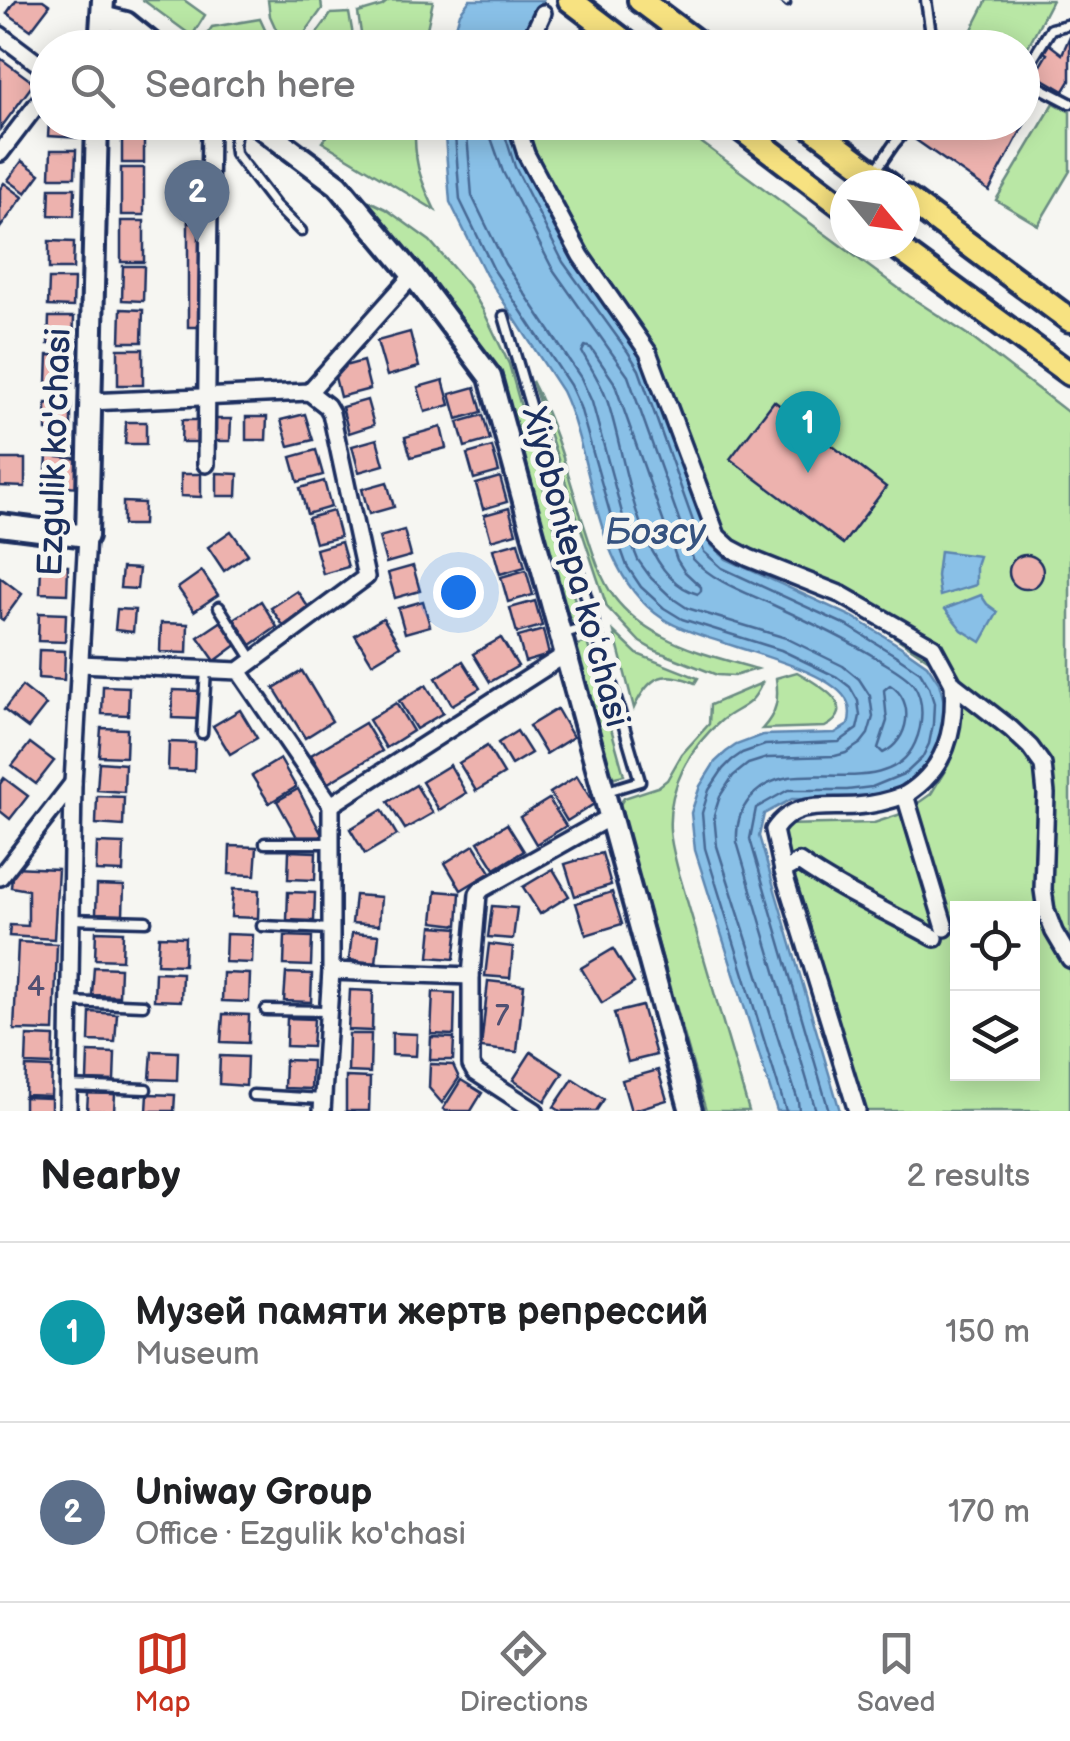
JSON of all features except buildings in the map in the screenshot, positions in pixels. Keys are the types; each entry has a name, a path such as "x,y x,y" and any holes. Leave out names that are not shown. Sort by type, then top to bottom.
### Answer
{"main road":[{"path":"570,0 610,30"},
{"path":"640,0 680,30"},
{"path":"756,140 830,197"},
{"path":"828,140 868,170"},
{"path":"920,208 1070,320"},
{"path":"914,260 1070,374"}],"street":[{"path":"102,8 134,30"},
{"path":"535,30 543,13"},
{"path":"0,34 30,57"},
{"path":"0,153 30,114"},
{"name":"Ezgulik ko'chasi","path":"68,1111 69,918 86,536 96,140"},
{"path":"206,464 210,140"},
{"name":"Xiyobontepa koʻchasi","path":"278,140 338,185 490,377 691,1111"},
{"path":"522,140 572,240 648,352 717,536 749,558 842,595 933,647 953,684 1012,730 1043,765 1046,912 1070,959"},
{"path":"309,392 413,276"},
{"path":"80,664 239,671 366,574 331,412 309,392 89,402"},
{"path":"0,525 86,536"},
{"path":"332,805 563,644"},
{"path":"239,671 332,805 331,971 323,1105"},
{"path":"857,1111 774,830 786,814 812,807 876,804 905,795 930,777 947,745 953,684"},
{"path":"0,877 73,783"},
{"path":"783,871 799,862 831,884 940,933 905,795"},
{"path":"535,1111 472,1068 471,976 480,892 610,817"},
{"path":"331,971 471,976"}],"lane":[{"path":"926,0 931,30"},
{"path":"1040,47 1051,29 1070,24"},
{"path":"1040,87 1070,103"},
{"path":"235,140 239,160 301,231"},
{"path":"885,170 897,140"},
{"path":"504,316 640,781 603,792"},
{"path":"219,607 253,660"},
{"path":"563,644 594,624"},
{"path":"202,732 206,670"},
{"path":"265,843 332,843"},
{"path":"69,918 146,921"},
{"path":"262,926 331,928"},
{"path":"68,1002 144,1005"},
{"path":"266,1010 328,1011"},
{"path":"68,1086 146,1089"},
{"path":"254,1095 323,1105"}],"green space":[{"path":"143,0 184,0 205,15 196,30 184,30"},
{"path":"268,0 321,0 322,9 307,30 276,30"},
{"path":"389,0 433,1 427,30 360,30 358,13"},
{"path":"987,0 1052,0 1036,30 972,30"},
{"path":"349,13 352,30 319,30 331,14"},
{"path":"260,19 265,30 210,30"},
{"path":"1054,103 1070,112 1070,171 1038,225 996,200 1032,140 1040,140 1040,126"},
{"path":"415,140 418,168 435,210 322,142"},
{"path":"531,140 698,140 830,238 830,260 860,260 968,335 1070,414 1070,1111 851,1111 774,859 783,825 874,823 898,815 931,794 949,764 958,706 932,662 849,606 722,535 658,356 580,245 548,184"},
{"path":"361,197 386,209 430,241 468,285 483,310 509,364 579,615 575,622 568,619 502,378 436,285"},
{"path":"532,381 554,431 595,560 614,597 636,619 673,642 757,669 734,676 717,675 654,650 640,642 607,607"},
{"path":"614,632 637,654 698,678 695,683 674,676 658,678 645,689 634,708"},
{"path":"587,642 624,775 610,778 574,646"},
{"path":"797,672 832,696 838,704 835,719 825,727 762,729 776,705 776,678"},
{"path":"762,683 750,702 722,720 700,742 677,784 670,815 678,870 749,1111 706,1111 619,806 624,798 667,780 682,754 709,724 710,705"}],"water":[{"path":"470,0 543,0 526,30 455,30 460,13"},
{"name":"Бозсу","path":"445,140 516,140 537,192 571,258 648,366 712,546 726,559 853,617 927,665 939,683 944,725 930,763 913,781 875,796 848,800 792,799 764,814 759,836 840,1111 777,1111 695,850 691,813 700,786 726,752 763,735 835,733 848,725 848,703 837,689 817,676 680,627 662,618 639,598 621,573 608,544 562,391 486,275 450,202"},
{"path":"940,551 979,556 976,585 940,596"},
{"path":"981,595 998,612 981,642 962,630 945,609"}],"railway":[{"path":"783,0 788,4"}],"place":[{"name":"Uniway Group","path":"197,242"},
{"name":"Музей памяти жертв репрессий","path":"808,473"}]}
